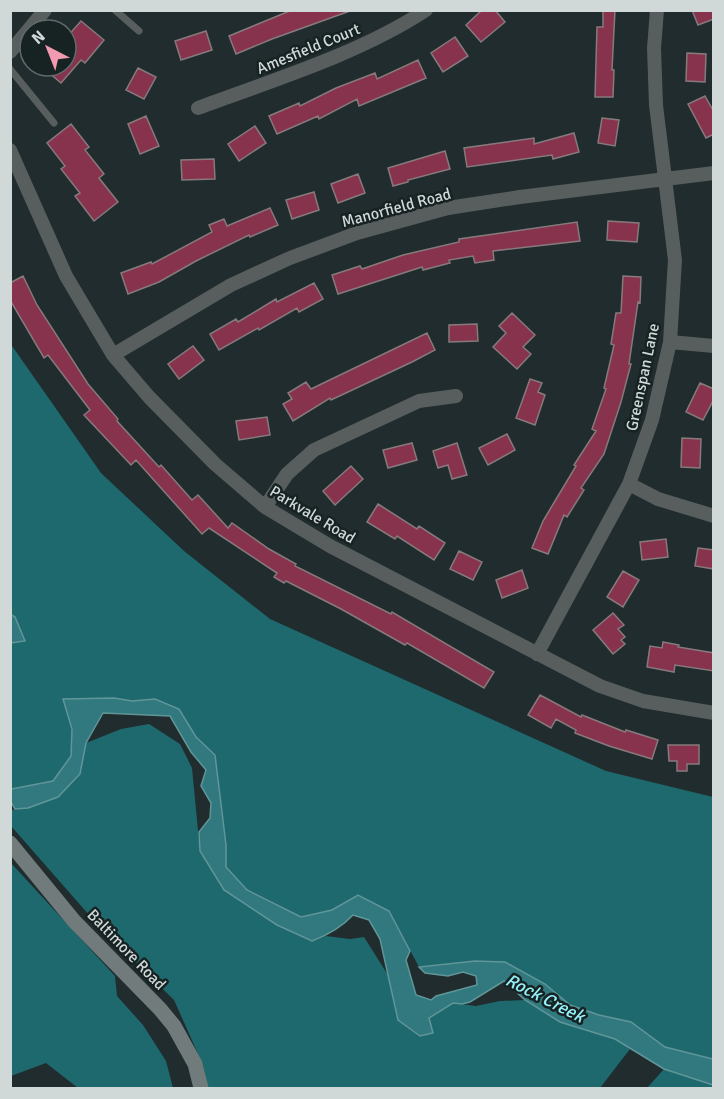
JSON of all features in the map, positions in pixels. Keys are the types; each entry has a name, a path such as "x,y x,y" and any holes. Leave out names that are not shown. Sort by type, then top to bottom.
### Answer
{"street":[{"path":"10,52 45,10"},
{"name":"Amesfield Court","path":"198,108 304,68 390,32 426,10"},
{"name":"Greenspan Lane","path":"537,654 629,483 652,420 670,342 675,260 656,105 654,48 657,10"},
{"name":"Parkvale Road","path":"10,150 66,276 113,355 148,397 215,464 266,507 330,546 600,686 643,701 714,713"},
{"name":"Manorfield Road","path":"113,355 231,285 290,258 357,233 448,208 714,173"},
{"path":"670,342 714,346"},
{"path":"266,507 287,474 314,450 420,402 456,396"},
{"path":"629,483 658,499 714,516"},
{"name":"Baltimore Road","path":"10,843 74,921 174,1026 195,1064 201,1089"}],"lane":[{"path":"116,10 139,31"},
{"path":"10,69 54,123"}],"shaded area":[{"path":"10,343 101,473 184,551 270,619 606,771 713,797 713,1059 665,1047 631,1022 599,1015 570,1005 545,984 505,962 475,961 419,967 389,911 358,895 332,910 301,917 247,890 226,867 226,845 215,755 196,737 179,709 155,699 132,701 114,698 63,699 72,729 71,756 53,781 11,789"},
{"path":"149,724 180,744 192,768 200,851 224,890 312,941 326,936 350,939 364,937 388,975 398,1020 419,1036 433,1033 429,1018 454,1003 476,1006 500,1001 525,1000 560,1022 615,1039 630,1049 600,1088 208,1088 203,1065 174,1000 97,924 11,826 10,810 28,808 80,774 86,743 121,729"},
{"path":"11,863 115,976 117,996 143,1025 166,1061 173,1088 78,1088 46,1063 11,1076"},
{"path":"664,1069 713,1085 713,1088 647,1088"}],"water":[{"path":"10,614 15,617 25,641 11,643"},
{"name":"Rock Creek","path":"114,698 132,701 155,699 179,709 196,737 215,755 226,845 226,867 247,890 301,917 332,910 358,895 389,911 410,951 406,960 416,995 431,1000 436,996 477,985 476,976 463,972 448,976 425,973 419,967 475,961 505,962 545,984 570,1005 599,1015 631,1022 665,1047 713,1059 713,1085 664,1069 615,1039 560,1022 525,1000 504,981 470,1002 453,1003 429,1018 433,1033 420,1036 398,1020 380,939 369,920 353,915 334,931 312,941 277,925 224,890 200,851 199,832 210,818 211,803 201,786 206,770 191,752 170,716 103,713 86,743 80,774 58,797 28,808 15,809 11,802 11,789 53,781 71,756 72,729 63,699"}],"building":[{"path":"292,10 350,11 236,54 229,36"},
{"path":"482,10 495,10 505,22 481,42 466,25"},
{"path":"603,10 615,10 613,97 595,97 597,27 603,27"},
{"path":"692,10 714,10 714,19 698,25"},
{"path":"81,21 104,40 85,63 81,60 78,63 78,24"},
{"path":"206,31 212,50 181,60 175,41"},
{"path":"455,37 468,56 443,72 431,53"},
{"path":"687,53 706,54 705,82 686,81"},
{"path":"418,60 426,78 359,106 357,99 319,119 318,116 277,134 269,116 299,103 300,106 336,88 375,73 377,79"},
{"path":"138,68 156,77 144,99 126,90"},
{"path":"55,78 65,78 61,83"},
{"path":"705,96 714,112 714,134 706,138 688,104"},
{"path":"146,116 159,146 140,154 128,124"},
{"path":"602,118 619,120 615,146 598,143"},
{"path":"71,124 89,147 85,150 104,174 99,178 118,202 94,221 75,196 80,193 61,169 65,166 47,143"},
{"path":"255,126 266,143 239,161 228,144"},
{"path":"574,133 579,152 553,159 552,155 467,167 464,148 534,138 534,144"},
{"path":"445,151 450,169 393,186 388,168"},
{"path":"214,159 215,179 182,180 181,160"},
{"path":"358,174 365,193 338,203 331,184"},
{"path":"314,192 319,210 292,219 286,200"},
{"path":"270,208 278,225 250,237 249,235 159,282 128,294 121,273 151,262 152,264 212,232 209,225 224,219 227,226"},
{"path":"608,221 639,223 637,242 607,240"},
{"path":"577,222 580,241 493,251 494,260 475,263 473,256 449,260 450,263 423,270 422,267 338,294 332,275 459,242 459,239"},
{"path":"23,276 37,305 88,384 118,419 117,421 192,500 198,495 228,528 232,523 269,549 296,564 295,566 391,614 392,612 494,672 484,688 407,643 405,645 286,581 284,583 274,577 277,573 209,528 202,534 136,460 131,465 84,415 90,410 48,355 44,358 10,300 10,283"},
{"path":"623,276 641,277 640,303 638,302 629,364 631,364 621,402 604,454 581,488 584,490 567,517 564,515 548,554 532,548 543,521 596,431 592,429 606,389 604,388 614,345 611,344 616,313 621,313"},
{"path":"314,283 323,299 299,312 297,308 219,350 210,334 236,319 238,322 276,299 277,302"},
{"path":"512,313 535,335 523,347 531,354 517,369 493,347 506,333 499,326"},
{"path":"477,324 478,341 449,342 449,325"},
{"path":"427,333 435,350 331,400 330,398 293,421 283,404 292,399 288,393 306,382 311,389"},
{"path":"193,346 204,360 179,379 168,364"},
{"path":"530,379 542,383 538,392 545,395 535,425 516,418"},
{"path":"700,383 714,389 714,399 703,420 686,412"},
{"path":"267,417 270,435 239,440 236,421"},
{"path":"507,434 515,450 488,465 479,448"},
{"path":"682,438 701,439 700,468 681,467"},
{"path":"412,443 417,460 388,468 383,450"},
{"path":"457,443 467,475 452,479 448,465 438,468 433,451"},
{"path":"351,466 363,479 335,505 323,491"},
{"path":"378,504 417,529 419,526 445,543 434,560 397,536 395,539 367,522"},
{"path":"666,539 668,557 642,560 640,542"},
{"path":"698,548 714,550 714,569 695,566"},
{"path":"459,551 482,562 473,580 450,569"},
{"path":"522,570 528,588 502,598 496,580"},
{"path":"623,571 639,580 623,607 607,597"},
{"path":"613,613 624,625 618,629 625,637 621,640 625,644 613,654 593,630"},
{"path":"663,642 714,653 714,671 675,665 674,672 647,667 650,646 662,648"},
{"path":"540,695 581,717 582,715 625,732 626,730 658,740 652,759 575,733 576,730 556,719 551,728 528,715"},
{"path":"668,745 699,745 699,764 687,764 687,771 677,771 677,761 669,761"}]}
